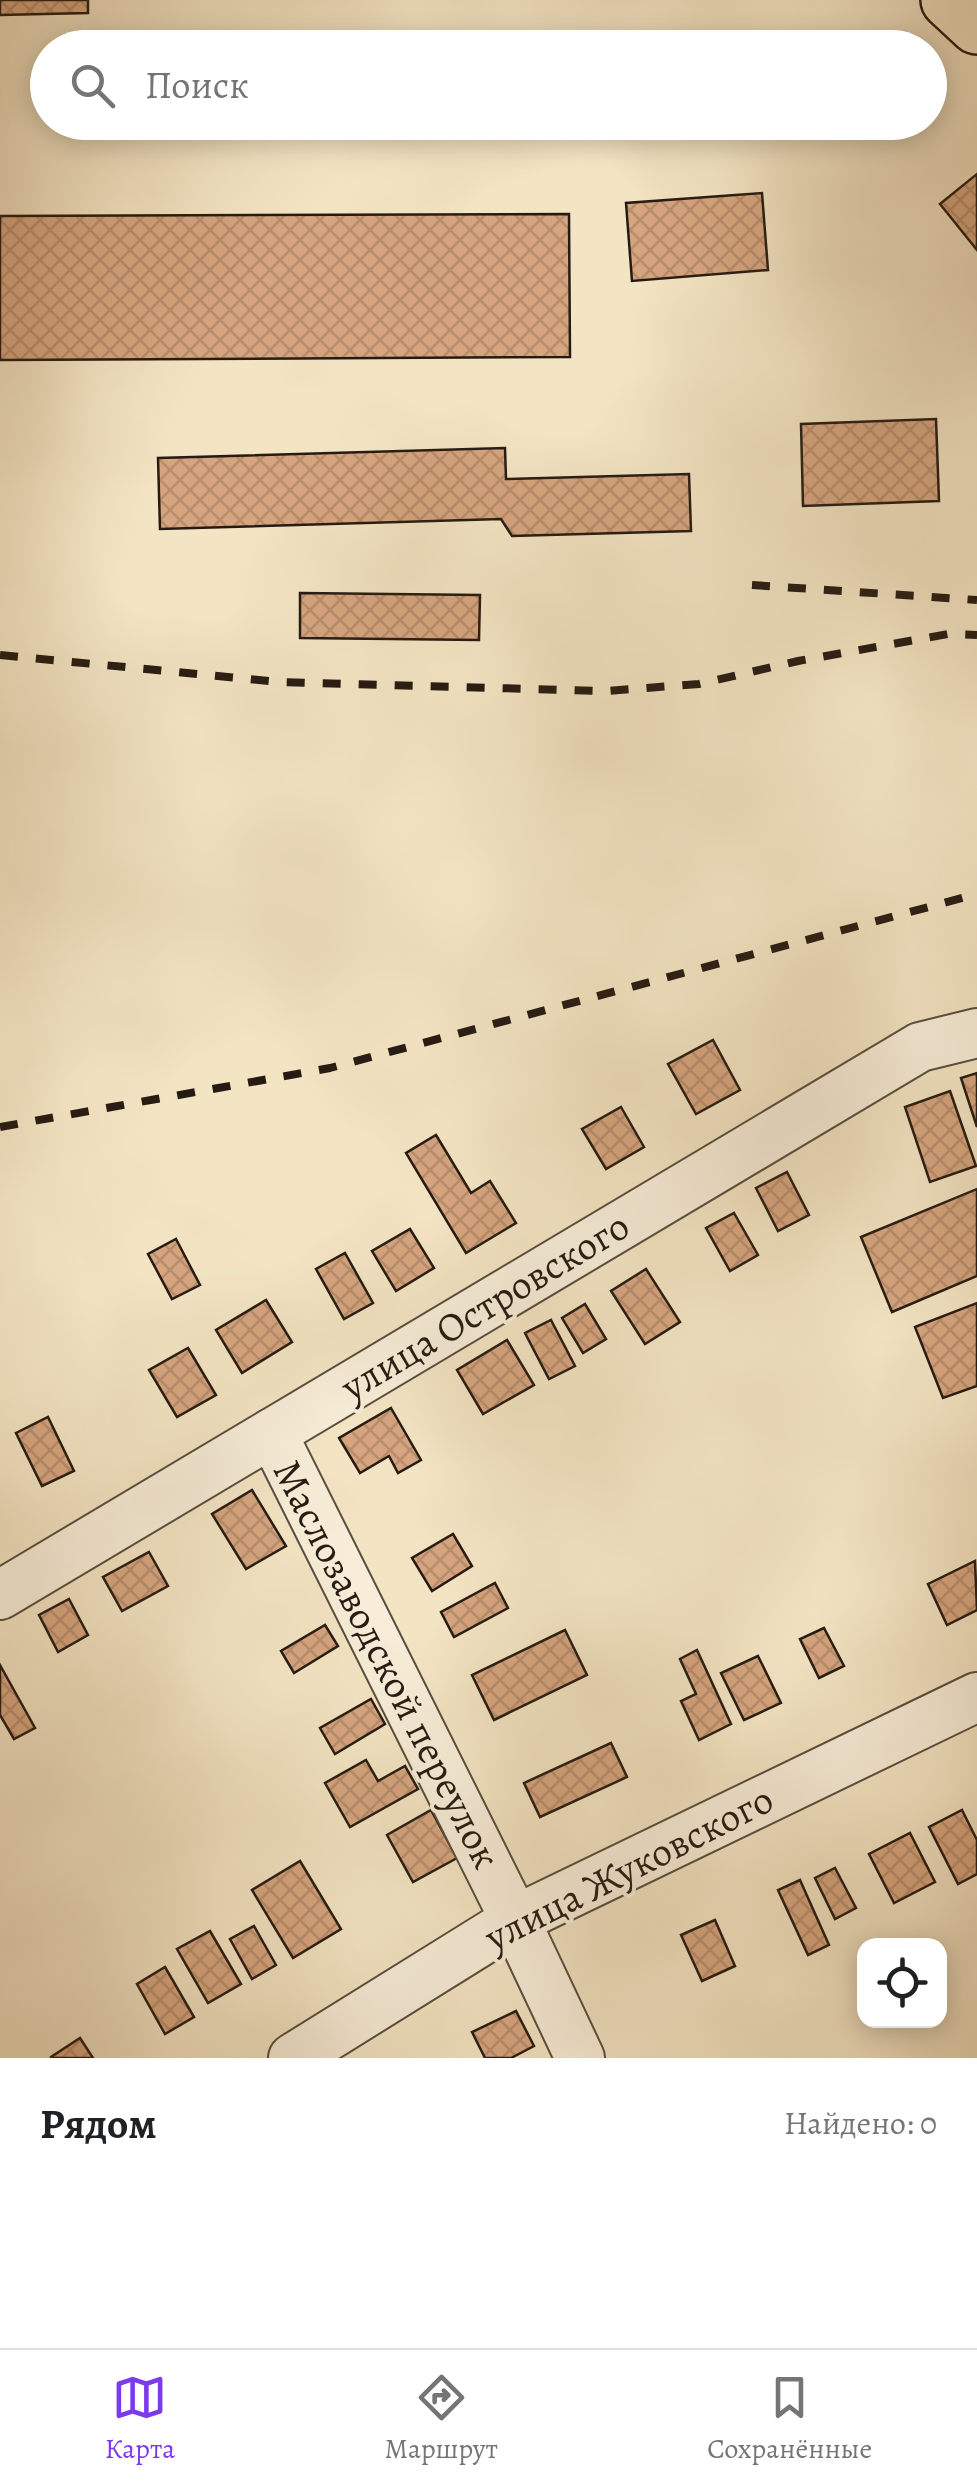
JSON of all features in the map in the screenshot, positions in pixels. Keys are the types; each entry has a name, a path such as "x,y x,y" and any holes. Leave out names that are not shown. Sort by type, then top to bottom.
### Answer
{"main road":[{"path":"952,0 977,8"},
{"path":"952,0 977,26"}],"street":[{"name":"улица Островского","path":"0,1595 920,1047 977,1033"},
{"name":"Маслозаводской переулок","path":"272,1433 580,2058"},
{"name":"улица Жуковского","path":"292,2058 515,1920 977,1697"}],"building":[{"path":"0,0 88,0 88,13 0,15"},
{"path":"977,174 977,250 940,204"},
{"path":"762,193 768,270 632,281 626,203"},
{"path":"569,214 570,357 0,360 0,216"},
{"path":"936,419 939,501 803,506 801,424"},
{"path":"505,448 506,479 689,474 691,531 512,536 501,519 160,529 158,458"},
{"path":"300,593 480,595 479,640 300,638"},
{"path":"713,1040 740,1090 696,1114 668,1064"},
{"path":"977,1073 977,1127 961,1078"},
{"path":"950,1091 976,1166 930,1182 905,1107"},
{"path":"621,1107 644,1147 606,1169 582,1129"},
{"path":"436,1135 471,1193 490,1181 516,1223 466,1253 406,1153"},
{"path":"787,1172 809,1215 778,1231 756,1188"},
{"path":"977,1189 977,1276 892,1312 861,1237"},
{"path":"734,1213 758,1255 730,1271 706,1228"},
{"path":"410,1229 434,1268 396,1291 372,1251"},
{"path":"176,1239 200,1285 172,1299 148,1254"},
{"path":"345,1253 373,1303 344,1319 316,1269"},
{"path":"646,1269 680,1322 645,1344 611,1291"},
{"path":"266,1300 292,1342 242,1373 216,1330"},
{"path":"977,1303 977,1386 943,1398 915,1327"},
{"path":"585,1304 606,1339 583,1353 562,1318"},
{"path":"551,1320 575,1366 549,1379 525,1333"},
{"path":"507,1340 534,1385 483,1414 457,1370"},
{"path":"188,1348 216,1395 177,1417 149,1370"},
{"path":"391,1408 421,1460 398,1473 389,1456 360,1473 339,1438"},
{"path":"48,1417 74,1471 42,1486 16,1433"},
{"path":"252,1490 286,1546 246,1569 212,1514"},
{"path":"453,1534 472,1566 432,1591 412,1558"},
{"path":"149,1552 168,1586 122,1611 103,1577"},
{"path":"975,1561 977,1610 947,1625 928,1584"},
{"path":"495,1583 508,1608 454,1637 441,1612"},
{"path":"69,1599 88,1635 58,1652 39,1615"},
{"path":"325,1625 338,1646 294,1673 281,1651"},
{"path":"824,1628 844,1666 819,1678 800,1639"},
{"path":"565,1630 587,1675 494,1720 472,1675"},
{"path":"697,1650 731,1724 699,1740 681,1701 696,1694 680,1659"},
{"path":"758,1656 781,1703 744,1720 721,1673"},
{"path":"0,1665 35,1728 14,1739 0,1715"},
{"path":"371,1699 385,1724 335,1754 320,1728"},
{"path":"611,1743 627,1777 540,1817 524,1783"},
{"path":"366,1760 378,1781 405,1766 418,1789 350,1827 325,1783"},
{"path":"431,1810 457,1858 413,1882 387,1835"},
{"path":"962,1810 977,1840 977,1874 958,1884 929,1827"},
{"path":"910,1833 935,1882 894,1903 869,1854"},
{"path":"300,1861 341,1929 293,1958 252,1890"},
{"path":"835,1868 856,1908 835,1919 815,1878"},
{"path":"800,1880 829,1945 808,1955 778,1890"},
{"path":"715,1920 735,1966 702,1981 681,1935"},
{"path":"254,1926 276,1965 252,1979 230,1939"},
{"path":"210,1931 241,1984 208,2003 177,1949"},
{"path":"165,1967 194,2017 165,2034 137,1984"},
{"path":"516,2011 534,2046 511,2058 485,2058 472,2032"},
{"path":"80,2038 93,2058 51,2058 51,2057"}],"railway":[{"path":"752,585 977,600"},
{"path":"0,655 280,682 606,691 699,684 798,661 948,634 977,635"},
{"path":"0,1127 330,1068 977,894"}]}
